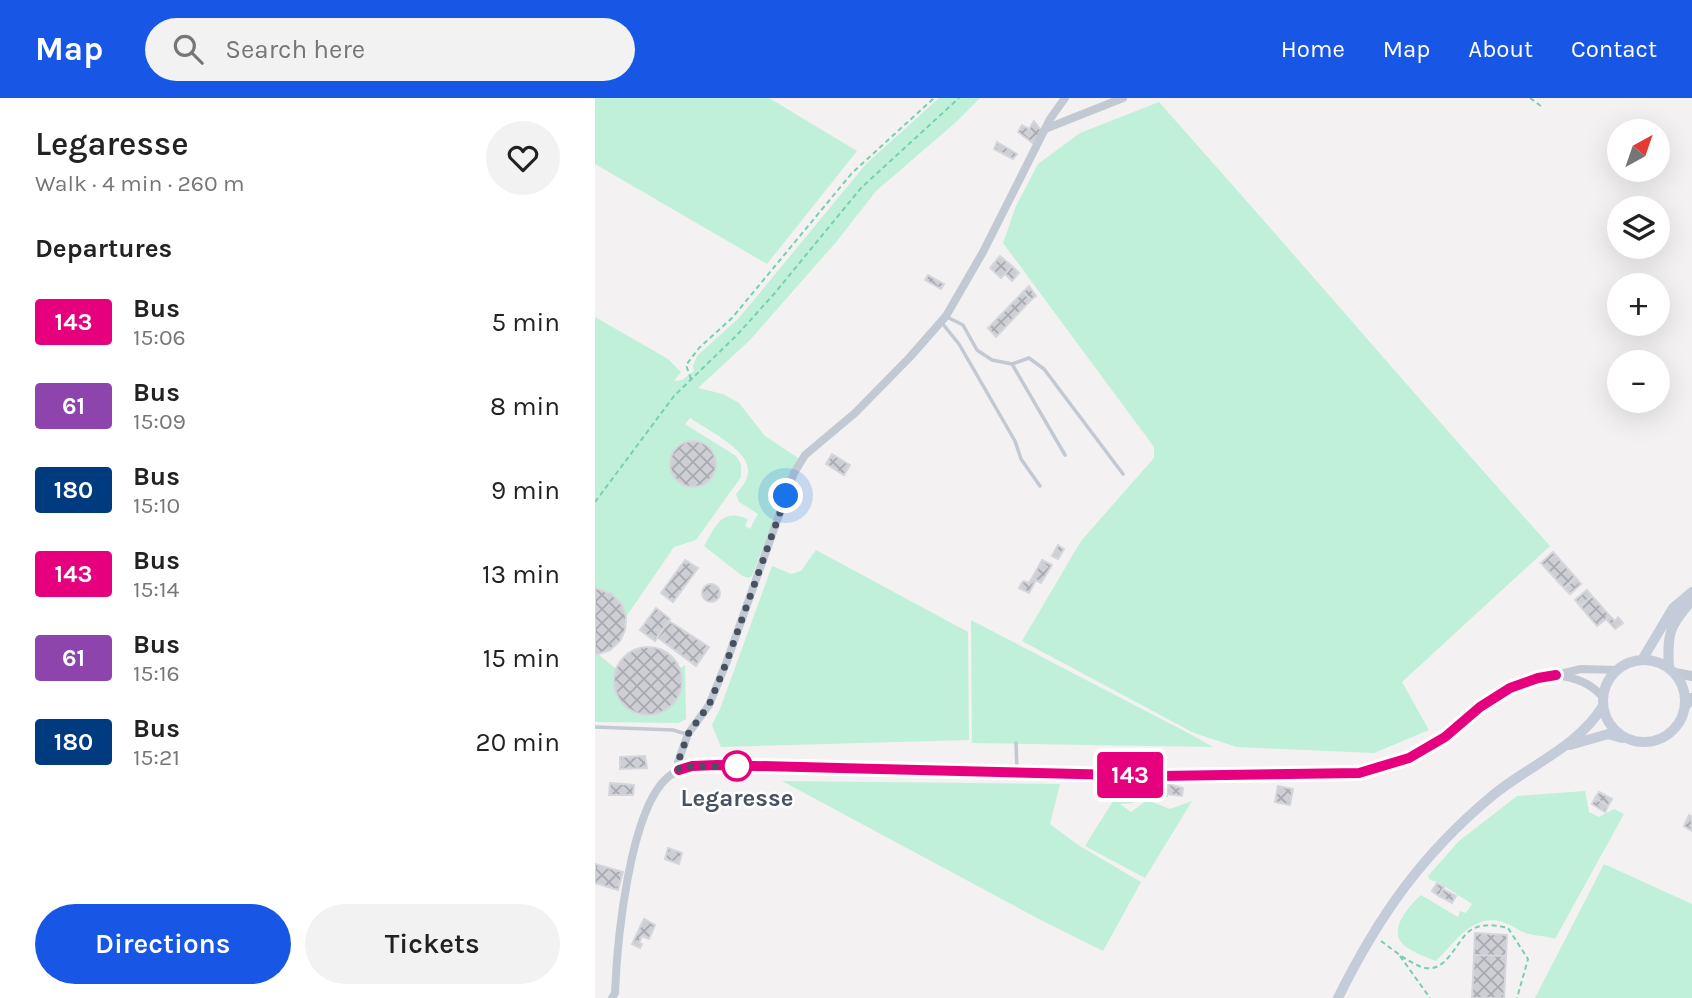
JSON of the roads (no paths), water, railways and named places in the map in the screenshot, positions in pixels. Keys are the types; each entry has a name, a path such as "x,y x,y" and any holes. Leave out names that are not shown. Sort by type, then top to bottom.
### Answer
{"main road":[{"path":"1642,660 1673,608 1692,592"},
{"path":"1672,671 1667,641 1672,628 1692,600"},
{"path":"1338,998 1371,934 1398,893 1460,824 1494,794 1564,747 1595,720 1610,677 1617,670 1642,660 1656,661 1672,671 1684,688 1689,701 1678,725 1662,739 1651,742 1608,734 1564,747"},
{"path":"1603,701 1612,727 1630,740"}],"street":[{"path":"679,770 678,762 688,734 709,705 727,661 794,473 805,455 855,413 943,319 982,252 1045,129 1065,98"},
{"path":"1045,129 1123,98"},
{"path":"614,996 624,891 639,835 650,803 659,787 679,770 692,766 717,765 1161,776 1359,773 1409,758 1445,737 1480,707 1510,688 1538,678 1581,669 1617,670"},
{"path":"1672,671 1692,676"},
{"path":"1556,675 1576,678 1592,685 1603,701"}],"lane":[{"path":"943,319 963,325 977,350 992,360 1012,364 1029,358 1044,369 1123,474"},
{"path":"943,319 1015,441 1021,459 1040,486"},
{"path":"1012,364 1065,455"},
{"path":"595,727 673,730 688,734"},
{"path":"1016,743 1017,772"}],"place":[{"name":"Legaresse","path":"737,766"}]}
